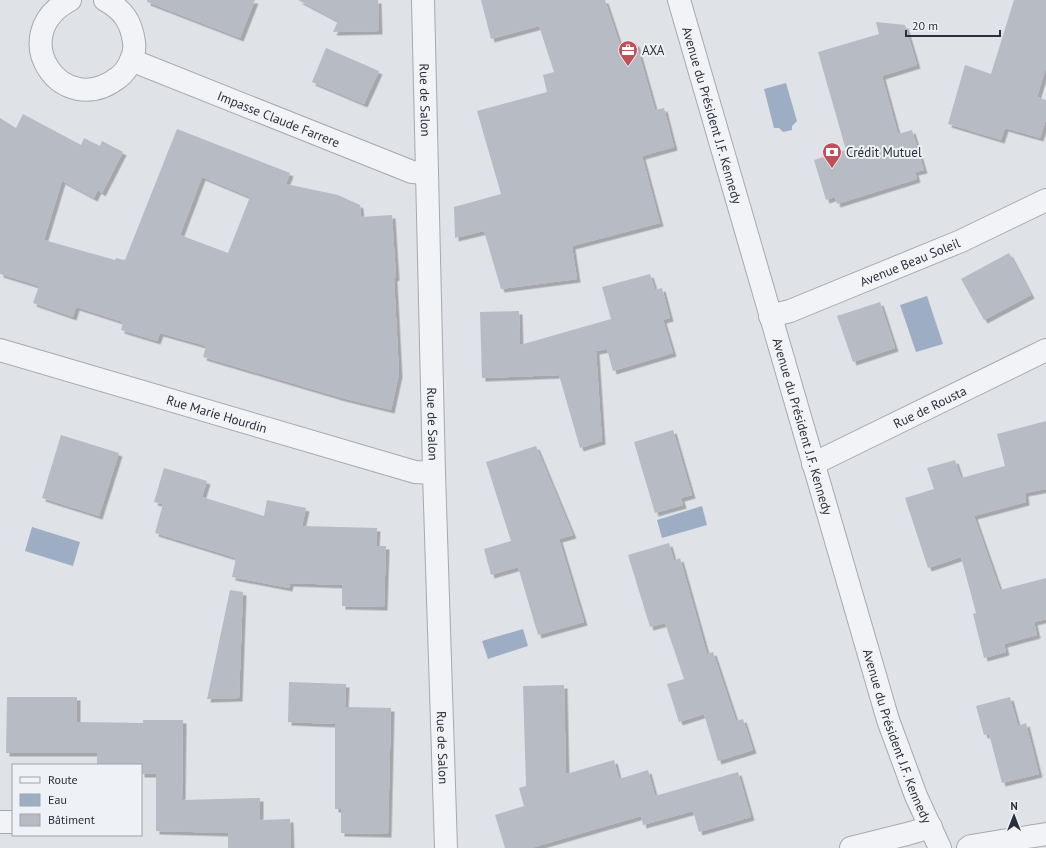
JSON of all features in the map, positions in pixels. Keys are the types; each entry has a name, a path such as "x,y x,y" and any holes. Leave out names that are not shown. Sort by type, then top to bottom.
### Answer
{"street":[{"path":"70,0 59,6 49,16 42,31 40,46 44,62 52,75 65,85 80,90 96,90 111,84 123,74 131,60 134,46 132,31 126,17 116,6 105,0"},
{"name":"Rue de Salon","path":"423,0 434,473 446,848"},
{"name":"Avenue du Président J.F. Kennedy","path":"679,0 888,720 916,796 940,848"},
{"name":"Impasse Claude Farrere","path":"131,60 412,172 427,173"},
{"name":"Avenue Beau Soleil","path":"770,316 790,311 961,242 1046,200"},
{"name":"Rue Marie Hourdin","path":"0,350 415,472 434,473"},
{"name":"Rue de Rousta","path":"813,464 1046,350"},
{"path":"0,822 12,822"},
{"path":"851,848 907,834 931,826"},
{"path":"968,848 971,846 1046,834"}],"water":[{"path":"786,83 797,121 792,126 792,130 783,132 779,128 774,128 764,89"},
{"path":"927,296 943,344 916,352 900,305"},
{"path":"702,506 707,525 662,538 657,520"},
{"path":"32,527 80,542 73,566 25,551"},
{"path":"523,629 528,646 488,659 482,641"}],"building":[{"path":"147,0 255,0 240,38 147,2"},
{"path":"298,0 378,0 379,31 333,32 338,21"},
{"path":"481,0 605,0 621,48 636,43 655,110 664,108 674,147 642,156 660,223 572,246 577,279 501,289 484,231 455,238 454,207 501,194 477,111 547,92 543,75 554,72 539,26 491,39"},
{"path":"1014,0 1046,0 1046,67 1037,97 1046,100 1046,119 1040,138 1005,128 1001,140 948,124 965,65 991,74"},
{"path":"876,22 905,25 917,65 882,76 898,134 912,130 924,170 915,172 917,179 837,204 835,197 826,200 814,160 846,150 818,52 879,34"},
{"path":"326,48 379,71 364,104 312,82"},
{"path":"23,114 81,145 84,138 100,146 102,141 123,152 102,193 98,190 94,198 62,181 44,240 115,260 116,258 125,260 177,129 290,173 286,184 338,195 360,205 361,217 392,215 396,277 394,278 399,374 391,410 342,398 203,357 206,346 160,333 157,341 121,330 123,322 76,307 73,317 33,303 39,286 0,274 0,118 16,128","holes":["202,177 250,197 228,253 180,235"]},
{"path":"1009,253 1031,295 984,320 961,279"},
{"path":"650,274 655,290 662,288 670,318 663,320 673,353 613,371 607,349 596,351 602,441 580,448 559,375 482,378 480,312 519,311 520,345 611,319 602,287"},
{"path":"880,302 895,348 853,362 837,316"},
{"path":"1046,421 1046,489 1025,493 1026,502 974,516 1000,590 1046,578 1046,619 1034,622 1037,635 1004,644 1006,652 984,658 973,614 976,613 961,557 928,568 905,498 934,489 927,468 955,460 961,478 1005,466 997,434"},
{"path":"673,430 692,495 681,498 683,505 655,513 634,442"},
{"path":"61,435 119,453 99,516 42,498"},
{"path":"536,446 573,535 559,539 584,622 538,635 518,567 491,575 484,549 511,541 486,462"},
{"path":"164,468 207,481 202,497 264,516 267,500 306,508 302,526 377,528 376,546 386,546 384,607 342,606 342,585 290,583 289,588 232,577 236,558 155,533 163,504 154,502"},
{"path":"669,543 674,561 680,558 707,654 713,652 736,721 743,719 753,750 718,761 704,714 679,722 667,684 684,679 665,623 650,627 628,555"},
{"path":"230,590 243,592 239,698 207,699"},
{"path":"289,682 346,684 345,707 391,708 388,834 341,833 341,809 335,809 335,724 288,722"},
{"path":"564,685 566,774 614,760 619,779 648,770 655,796 738,772 751,817 699,832 693,811 643,825 641,816 531,848 505,848 495,815 524,806 519,788 526,786 523,686"},
{"path":"7,697 77,697 77,722 143,723 143,720 183,720 182,800 260,798 260,820 290,819 291,848 228,848 228,833 156,831 156,774 142,774 142,764 97,764 97,753 6,753"},
{"path":"1010,697 1018,726 1026,723 1039,774 1002,783 989,734 984,735 976,706"}],"place":[{"name":"AXA","path":"628,67"},
{"name":"Crédit Mutuel","path":"832,169"}]}
